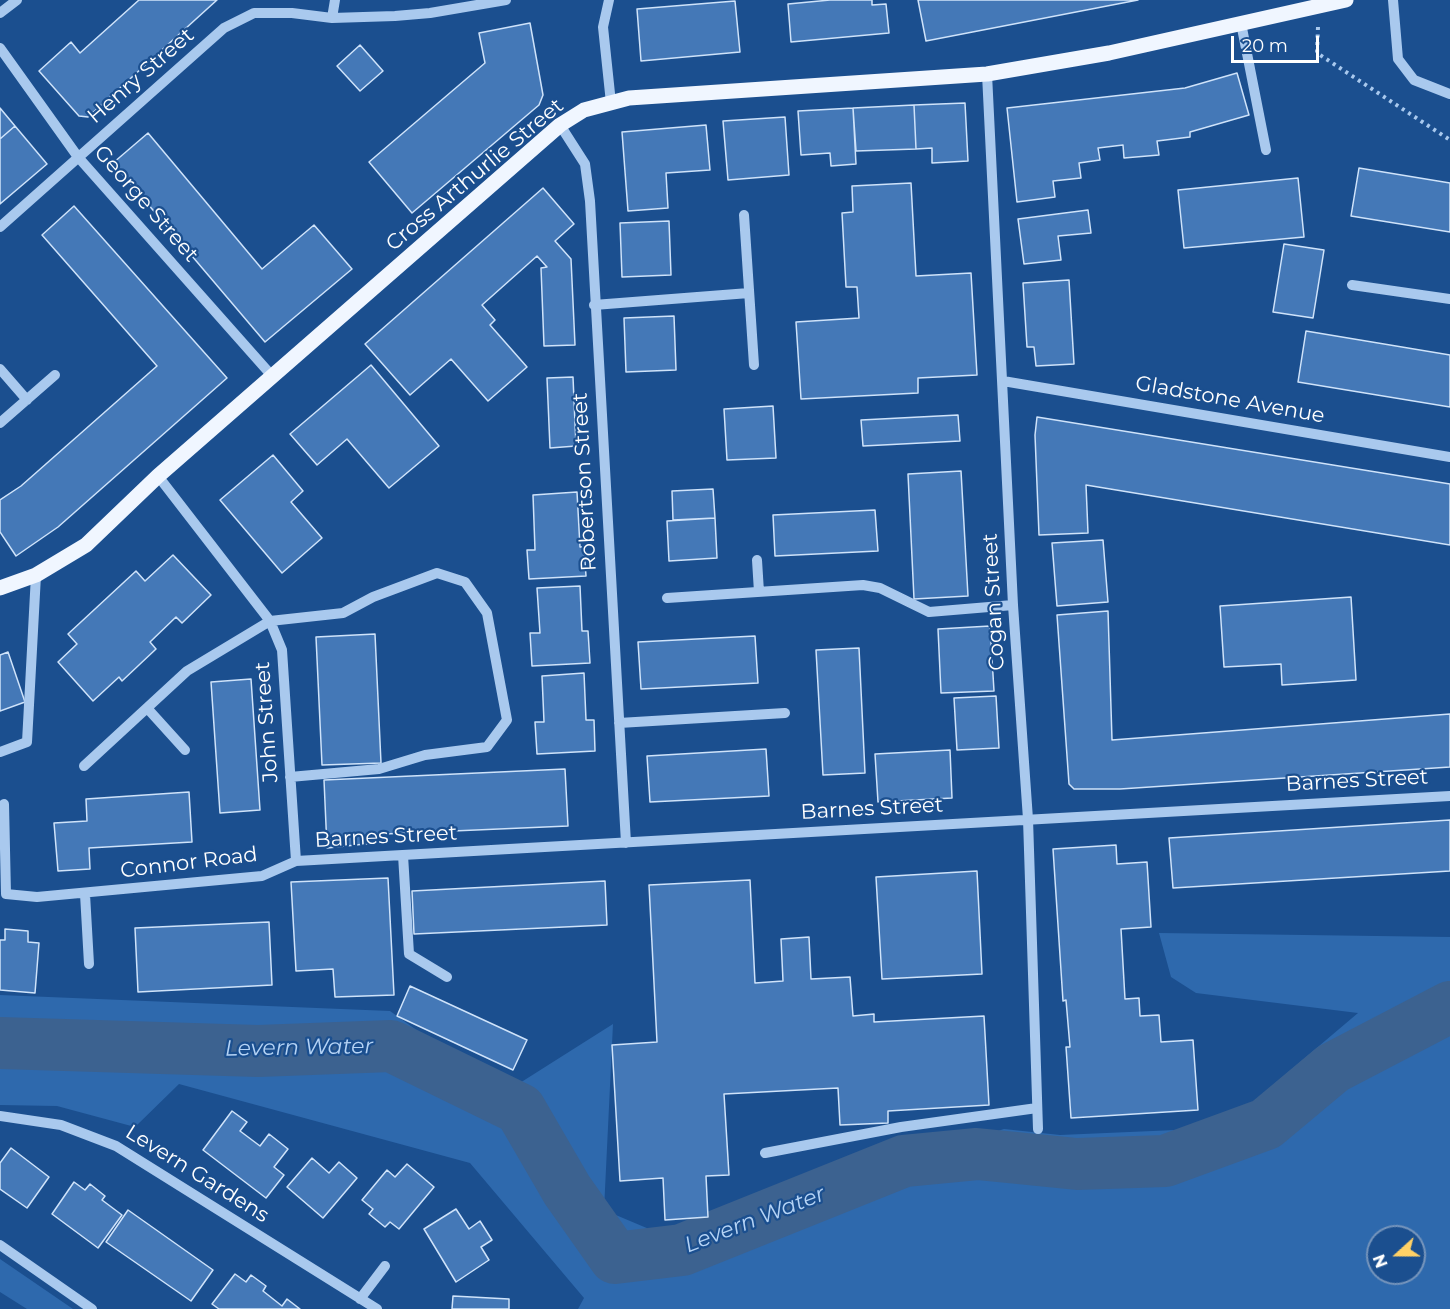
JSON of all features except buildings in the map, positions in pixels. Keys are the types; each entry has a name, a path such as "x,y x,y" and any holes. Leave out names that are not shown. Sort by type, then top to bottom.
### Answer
{"main road":[{"name":"Cross Arthurlie Street","path":"0,588 36,575 86,545 158,477 560,125 584,110 629,98 987,74 1109,53 1298,10 1316,3 1346,0"}],"street":[{"path":"0,13 17,0"},
{"path":"332,18 334,0"},
{"name":"Henry Street","path":"0,227 224,28 254,14 292,13 332,18 430,13 506,0"},
{"path":"609,0 603,27 610,103"},
{"path":"1393,0 1398,59 1414,80 1450,94"},
{"path":"1241,23 1266,150"},
{"name":"George Street","path":"0,48 78,157 273,377"},
{"name":"Cogan Street","path":"987,74 1013,605 1028,819 1038,1129"},
{"name":"Robertson Street","path":"560,125 585,164 590,201 594,305 626,843"},
{"path":"744,216 754,365"},
{"path":"1352,285 1450,299"},
{"path":"594,305 749,293"},
{"path":"0,369 27,400"},
{"path":"0,423 54,375"},
{"name":"Gladstone Avenue","path":"1003,381 1450,457"},
{"name":"John Street","path":"158,477 270,621 282,650 296,861"},
{"path":"757,560 759,592"},
{"path":"84,766 187,671 270,621 343,614 373,597 437,573 465,582 487,613 507,720 487,747 425,755 379,769 290,777"},
{"path":"0,752 27,742 36,575"},
{"path":"667,598 863,585 880,588 929,612 1013,605"},
{"path":"147,708 184,750"},
{"path":"619,723 785,713"},
{"name":"Barnes Street","path":"296,861 1450,796"},
{"name":"Connor Road","path":"4,804 6,894 37,897 85,894 262,876 296,861"},
{"path":"403,855 409,954 447,977"},
{"path":"85,894 89,964"},
{"path":"765,1153 911,1125 1037,1108"},
{"name":"Levern Gardens","path":"0,1116 61,1125 116,1146 377,1309"},
{"path":"0,1245 92,1309"},
{"path":"360,1299 385,1266"}],"path":[{"path":"1316,3 1317,52 1450,140"}],"shaded area":[{"path":"1159,933 1450,937 1450,1309 578,1309 584,1298 470,1163 179,1084 135,1127 57,1106 0,1105 0,995 390,1011 504,1093 613,1024 604,1210 668,1237 1004,1129 1060,1135 1222,1128 1358,1013 1196,993 1171,977"},
{"path":"0,1259 73,1309 27,1309 0,1292"}],"waterway":[{"name":"Levern Water","path":"0,1043 258,1051 391,1046 520,1109 567,1190 615,1258 682,1250 904,1161 977,1154 1077,1164 1165,1161 1266,1124 1333,1068 1450,1007"}]}
